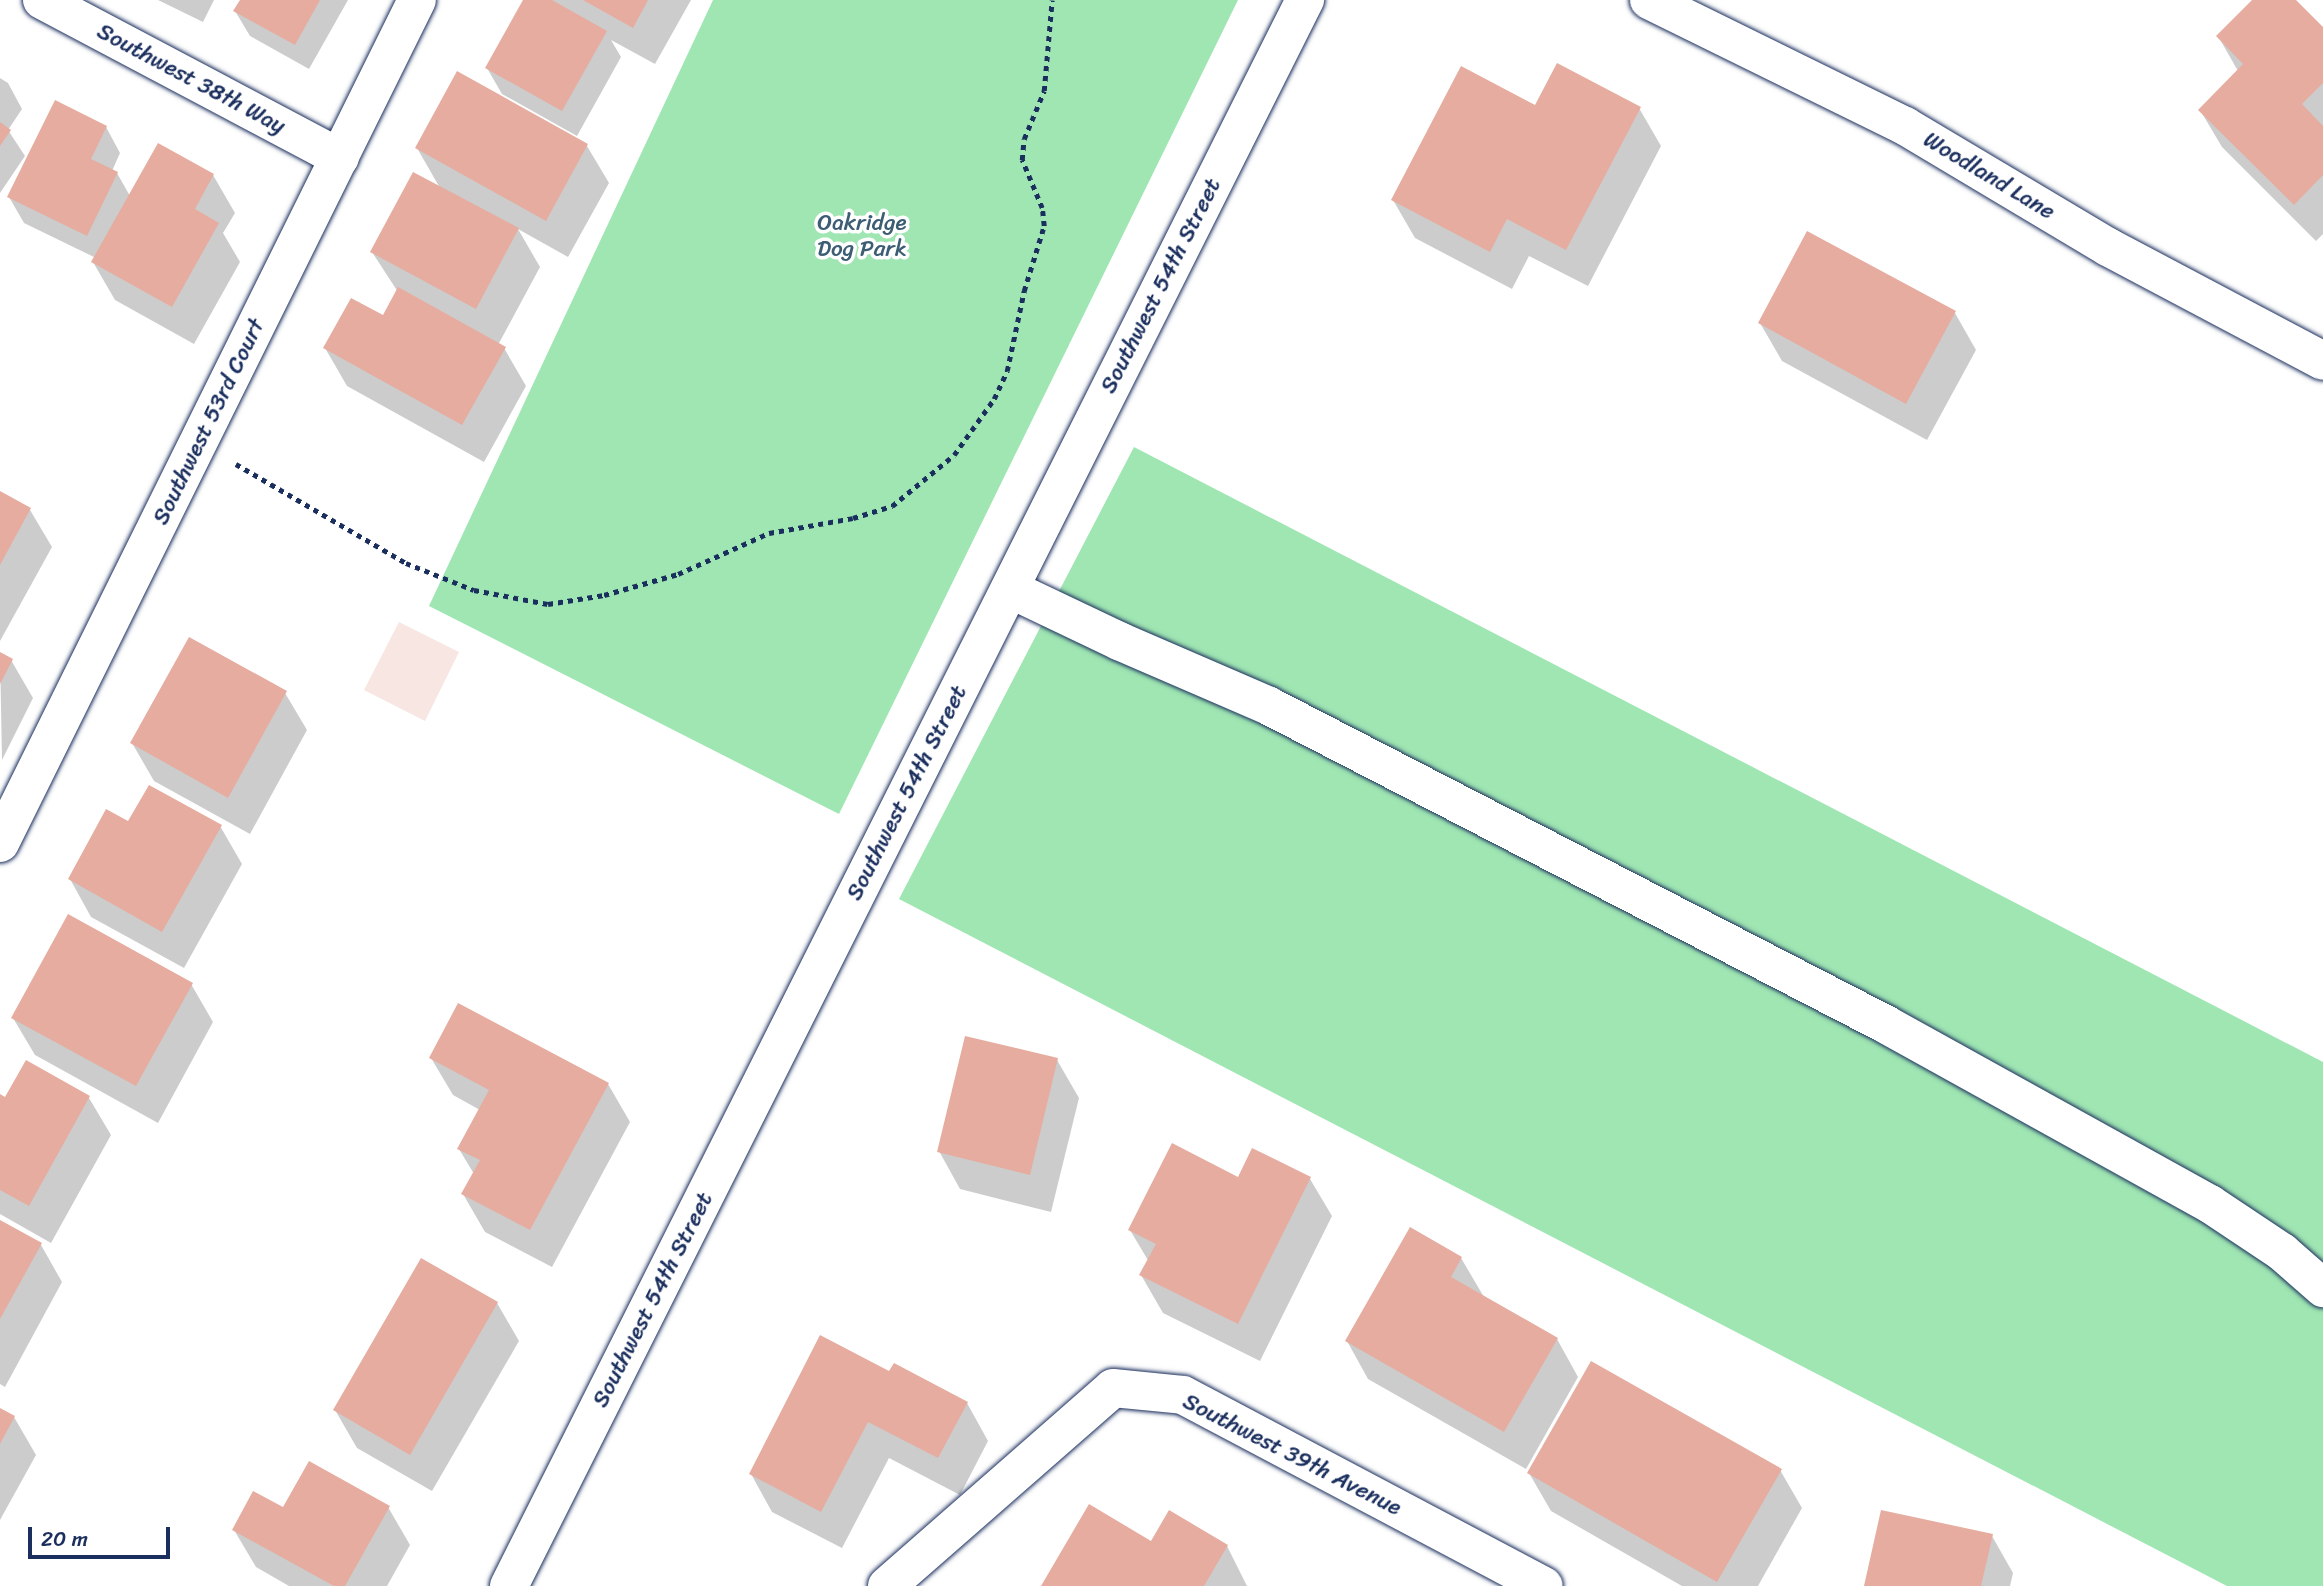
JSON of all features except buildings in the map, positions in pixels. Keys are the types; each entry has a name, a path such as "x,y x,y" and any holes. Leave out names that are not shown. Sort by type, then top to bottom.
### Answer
{"street":[{"name":"Southwest 38th Way","path":"42,0 340,158"},
{"name":"Southwest 53rd Court","path":"0,843 417,0"},
{"name":"Southwest 54th Street","path":"509,1586 1305,0"},
{"name":"Woodland Lane","path":"1649,0 1905,126 2108,247 2323,361"},
{"path":"1010,589 1119,641 1269,706 1887,1025 2210,1204 2282,1252 2323,1288"},
{"name":"Southwest 39th Avenue","path":"887,1586 1113,1388 1183,1395 1544,1586"}],"path":[{"path":"199,442 407,563 474,590 548,604 604,595 678,574 769,533 853,518 892,506 954,455 995,399 1007,371 1024,291 1044,226 1042,208 1022,160 1024,139 1044,91 1052,0"}],"shaded area":[{"path":"399,622 459,652 425,721 364,690"}],"green space":[{"name":"Oakridge Dog Park","path":"713,0 1238,0 839,814 429,606"},
{"path":"1134,447 2323,1062 2323,1586 2227,1586 899,899"}]}
